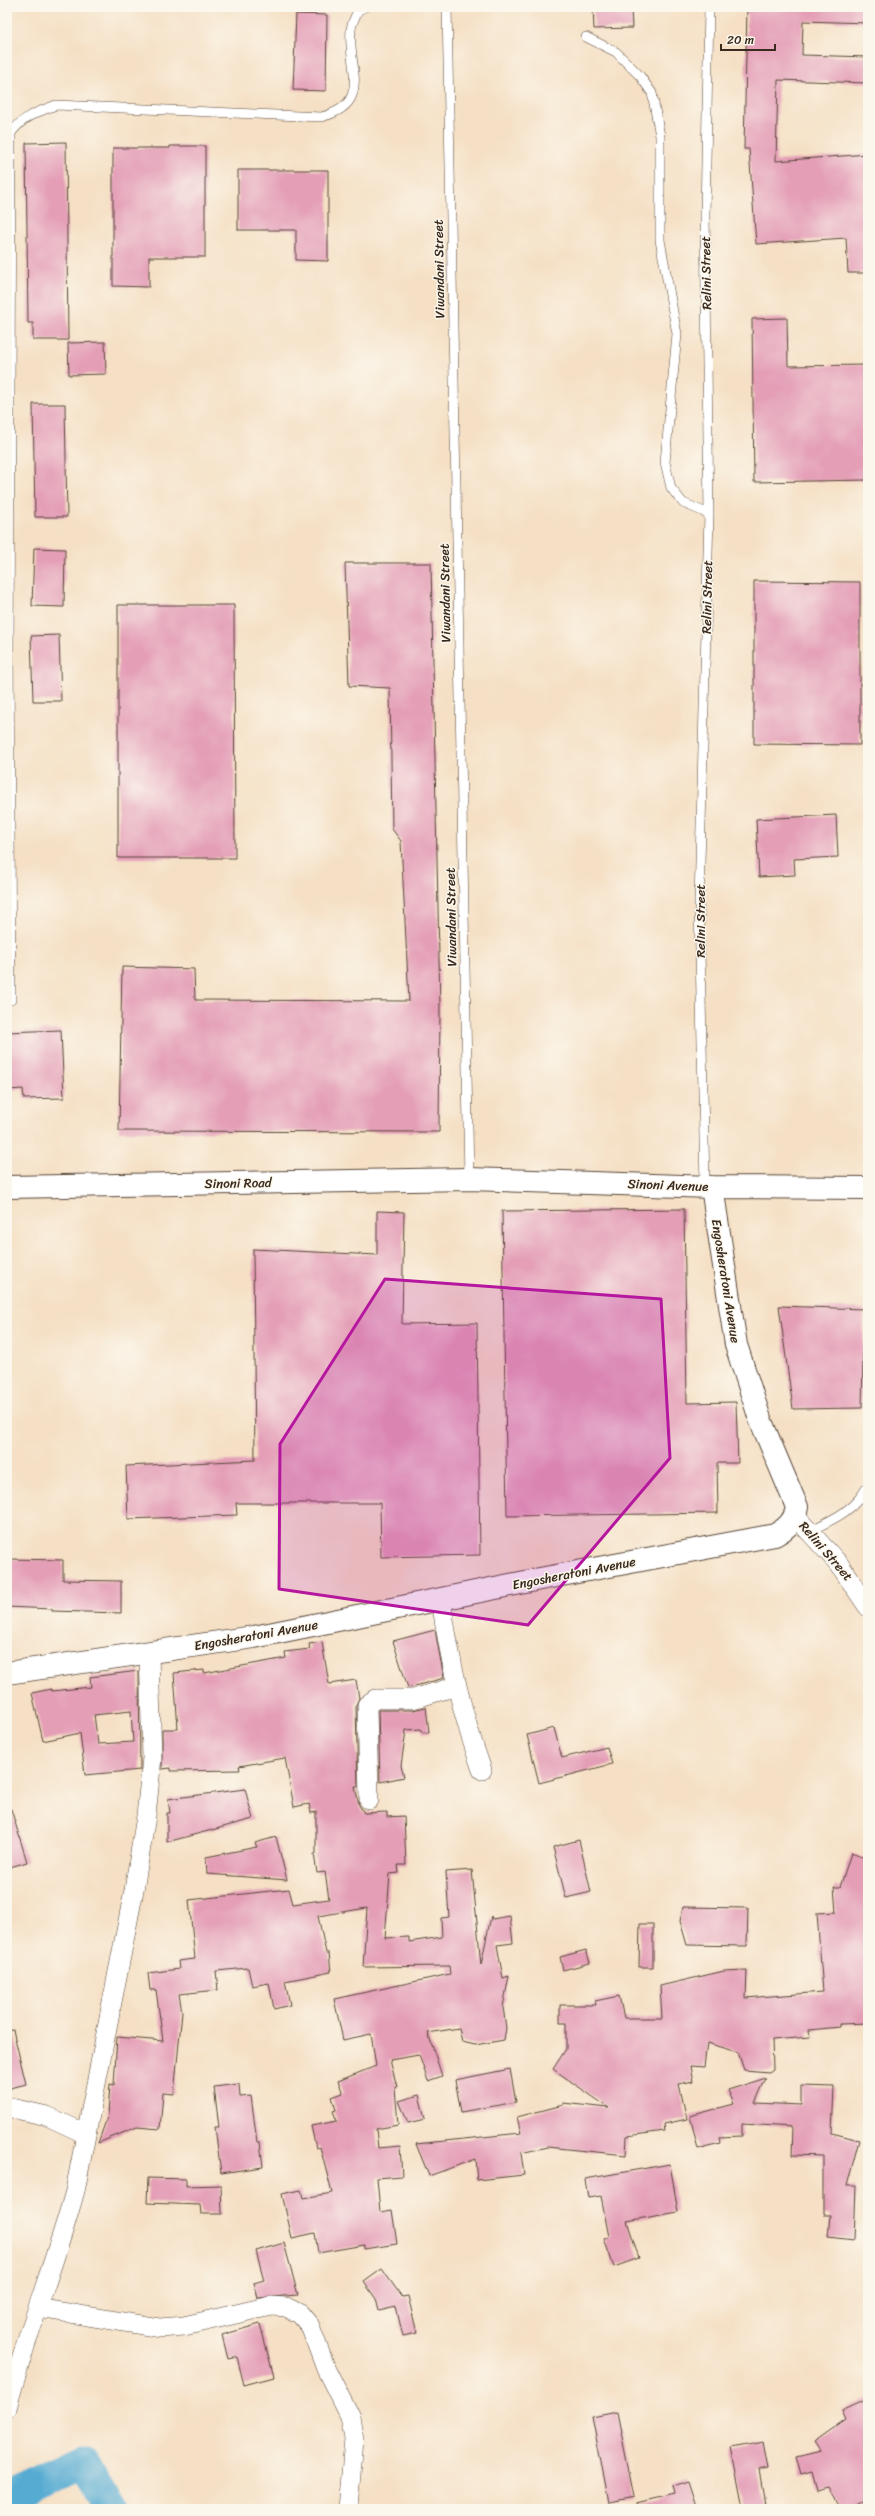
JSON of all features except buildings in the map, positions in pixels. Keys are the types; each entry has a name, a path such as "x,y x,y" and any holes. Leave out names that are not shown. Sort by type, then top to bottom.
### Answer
{"street":[{"name":"Sinoni Avenue","path":"469,1179 709,1186 868,1188"},
{"name":"Sinoni Road","path":"7,1187 469,1179"},
{"name":"Engosheratoni Avenue","path":"7,1673 149,1653 333,1622 441,1599 775,1535 787,1528 802,1523 797,1507 760,1419 736,1345 709,1186"},
{"name":"Relini Street","path":"802,1523 843,1570 868,1607"},
{"path":"441,1599 458,1686 472,1741 482,1770"},
{"path":"7,2408 38,2308 63,2237 75,2191 134,1890 146,1816 152,1758 149,1653"},
{"path":"369,1800 367,1705 375,1699 413,1699 458,1686"},
{"path":"7,2107 47,2116 86,2134"},
{"path":"38,2308 160,2328 184,2326 271,2306 286,2307 300,2314 310,2326 326,2369 350,2417 354,2439 348,2509"}],"lane":[{"path":"11,1000 8,657 11,133 19,122 29,114 56,105 321,117 338,113 351,99 355,71 351,30 358,10 365,7"},
{"name":"Viwandani Street","path":"447,7 469,1179"},
{"name":"Relini Street","path":"709,7 705,215 709,514 699,902 709,1186"},
{"path":"586,37 616,52 640,76 652,93 660,136 660,240 677,334 665,462 671,488 683,503 709,514"},
{"path":"802,1523 845,1513 865,1492 868,1485"}],"highlighted area":[{"path":"385,1279 661,1299 670,1458 528,1625 279,1589 280,1444"}],"waterway":[{"path":"7,2497 82,2462 112,2509"}]}
